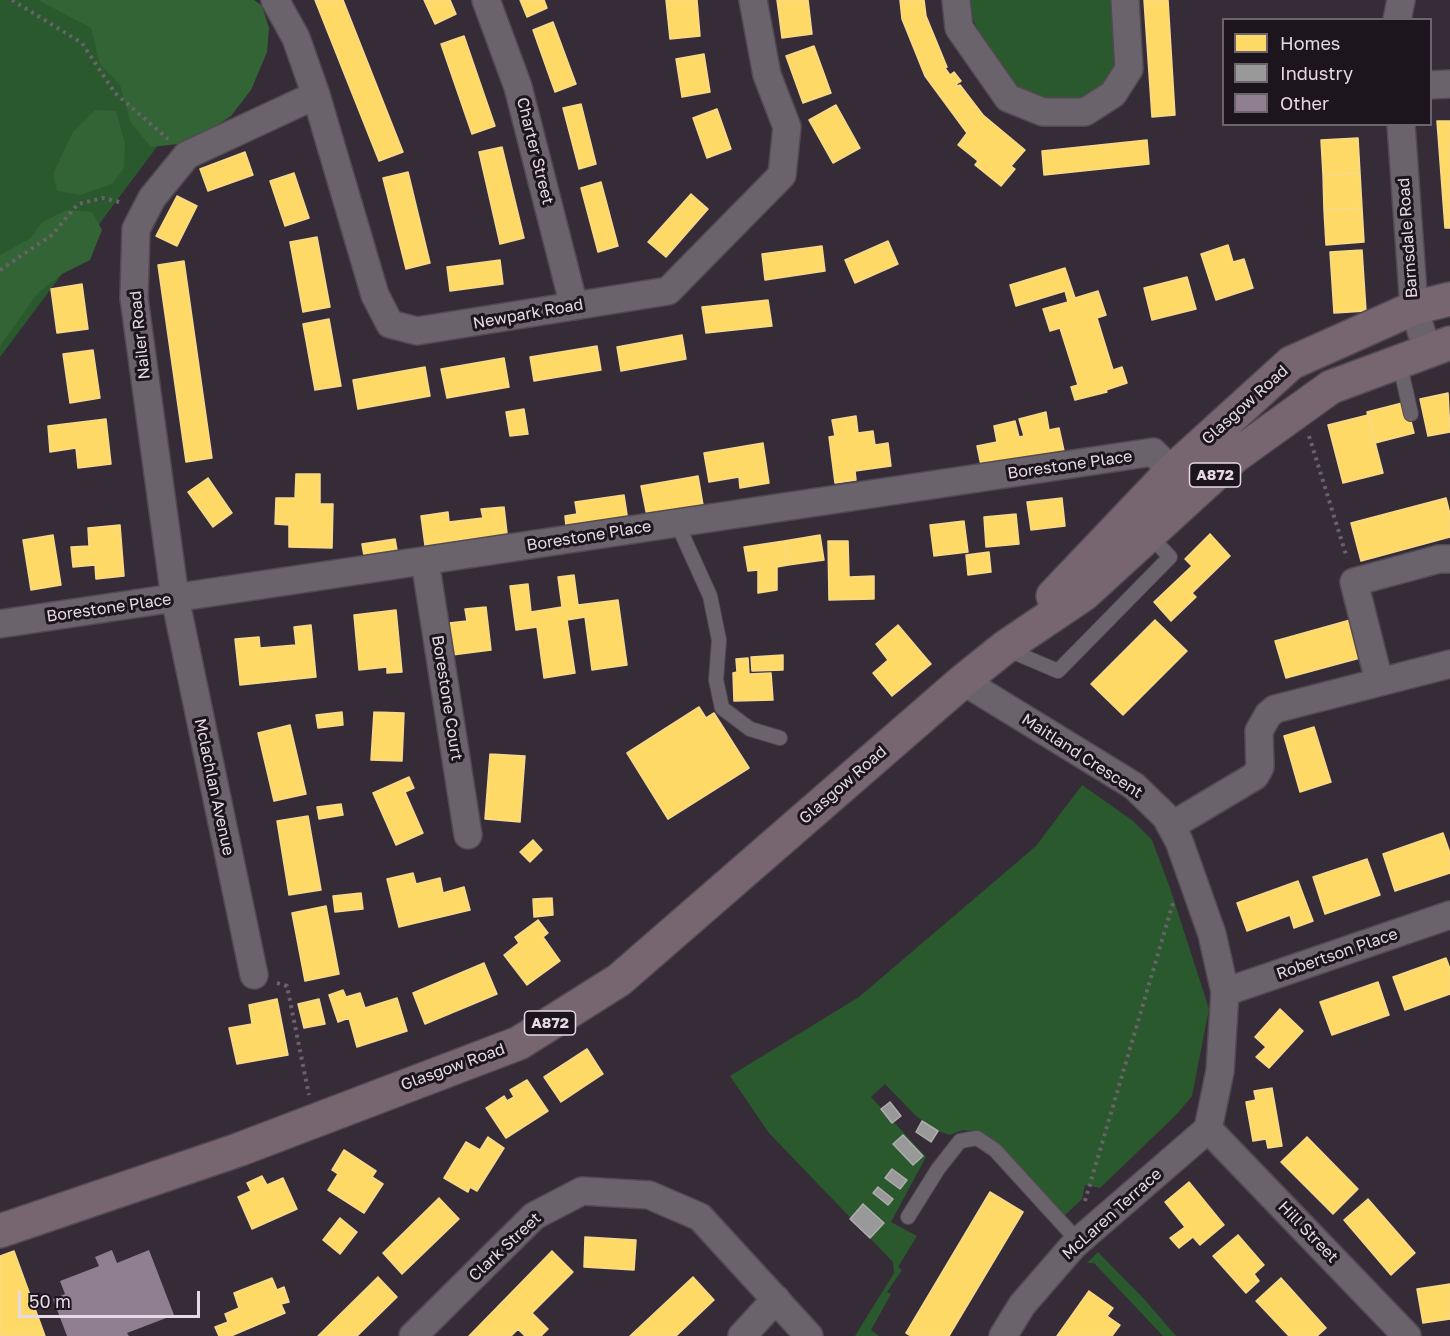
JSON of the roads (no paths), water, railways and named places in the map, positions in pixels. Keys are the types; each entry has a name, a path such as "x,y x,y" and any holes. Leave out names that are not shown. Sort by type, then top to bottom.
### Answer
{"main road":[{"name":"Glasgow Road","path":"1004,648 1172,471 1291,363 1414,308 1450,299"},
{"name":"Glasgow Road","path":"0,1231 238,1150 519,1042 619,980 963,681 1004,648 1084,594 1235,456 1331,387 1425,351"}],"street":[{"name":"Newpark Road","path":"275,0 296,38 316,95 375,295 390,324 417,331 668,291 782,175 787,127 767,75 753,0"},
{"name":"Charter Street","path":"486,0 518,87 574,306"},
{"path":"956,0 959,28 1008,98 1043,112 1085,112 1113,94 1130,69 1125,0"},
{"path":"1432,85 1450,84"},
{"name":"Nailer Road","path":"175,598 134,298 136,229 147,209 187,155 316,95"},
{"name":"Barnsdale Road","path":"1401,126 1414,308 1425,351"},
{"name":"Borestone Place","path":"0,624 1153,452 1172,471"},
{"path":"1172,471 1235,456"},
{"path":"1379,681 1354,582 1438,559 1450,559"},
{"name":"Borestone Court","path":"425,561 468,835"},
{"name":"Mclachlan Avenue","path":"175,598 254,975"},
{"path":"1172,826 1255,776 1260,767 1259,731 1268,715 1275,709 1450,664"},
{"name":"Maitland Crescent","path":"963,681 1134,786 1166,817 1172,826 1212,934 1225,992 1220,1071 1208,1129"},
{"name":"Robertson Place","path":"1225,992 1450,915"},
{"name":"McLaren Terrace","path":"1003,1336 1022,1305 1084,1235 1208,1129"},
{"name":"Hill Street","path":"1208,1129 1407,1336"},
{"name":"Clark Street","path":"413,1336 534,1216 582,1191 649,1195 700,1217 809,1336"},
{"path":"742,1336 776,1299"}],"lane":[{"path":"1412,414 1425,351"},
{"path":"676,523 710,596 718,640 716,680 722,708 750,729 780,738"},
{"path":"1004,648 1058,671 1170,557 1149,535"},
{"path":"908,1217 938,1169 960,1141 977,1138 995,1150 1084,1235"}]}
